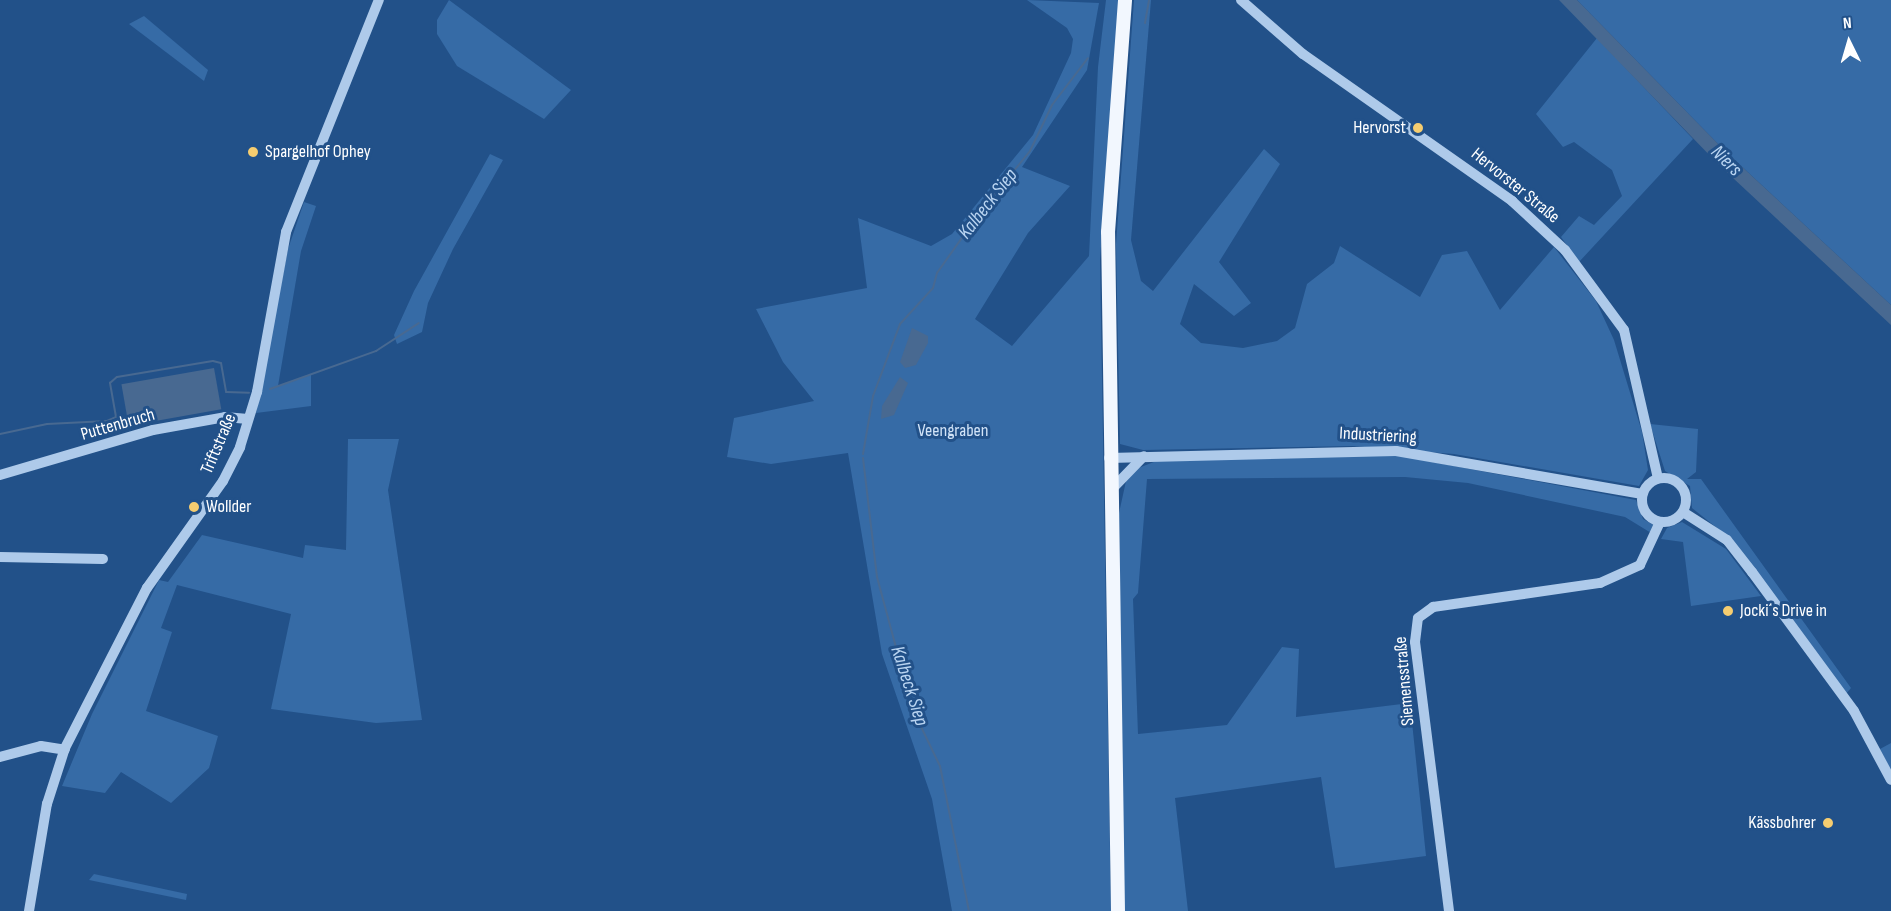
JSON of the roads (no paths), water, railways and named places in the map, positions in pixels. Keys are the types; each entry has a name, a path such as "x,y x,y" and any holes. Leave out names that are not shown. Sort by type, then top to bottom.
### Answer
{"main road":[{"path":"1118,911 1109,458 1110,167 1125,0"}],"street":[{"name":"Triftstraße","path":"28,911 47,804 65,750 147,588 232,465 248,419 286,232 379,0"},
{"name":"Hervorster Straße","path":"1241,0 1303,54 1512,201 1565,250 1624,330 1658,478"},
{"name":"Puttenbruch","path":"0,476 153,430 225,417 248,419"},
{"name":"Industriering","path":"1109,458 1396,451 1642,494"},
{"path":"1110,493 1144,456"},
{"path":"1658,478 1672,478 1683,487 1683,512 1660,522 1646,512 1642,494 1658,478"},
{"path":"1683,512 1726,540 1752,572 1854,711 1891,780"},
{"name":"Siemensstraße","path":"1449,911 1414,642 1418,618 1433,607 1600,584 1640,565 1660,522"},
{"path":"0,557 103,559"},
{"path":"0,757 40,746 65,750"}],"water":[{"name":"Niers","path":"1559,0 1577,0 1725,151 1891,305 1891,325 1719,165"},
{"path":"912,328 928,336 928,343 916,365 905,368 900,362"},
{"path":"214,368 221,409 129,426 121,384"},
{"path":"900,377 908,383 894,415 881,419 882,406"}],"waterway":[{"name":"Kalbeck Siep","path":"1145,23 1149,0"},
{"name":"Kalbeck Siep","path":"863,454 873,396 900,324 933,288 937,273 978,215 1030,151 1052,105 1088,58"},
{"path":"270,389 376,351 419,323"},
{"path":"0,434 47,424 107,421 116,417 110,383 117,377 213,361 221,363 226,392 249,393"},
{"name":"Kalbeck Siep","path":"863,458 877,577 913,710 940,766 969,911"}],"place":[{"name":"Hervorst","path":"1418,128"},
{"name":"Spargelhof Ophey","path":"253,152"},
{"name":"Wollder","path":"194,507"},
{"name":"Jocki´s Drive in","path":"1728,611"},
{"name":"Kässbohrer","path":"1828,823"}],"park label":[{"name":"Veengraben","path":"953,431"}]}
